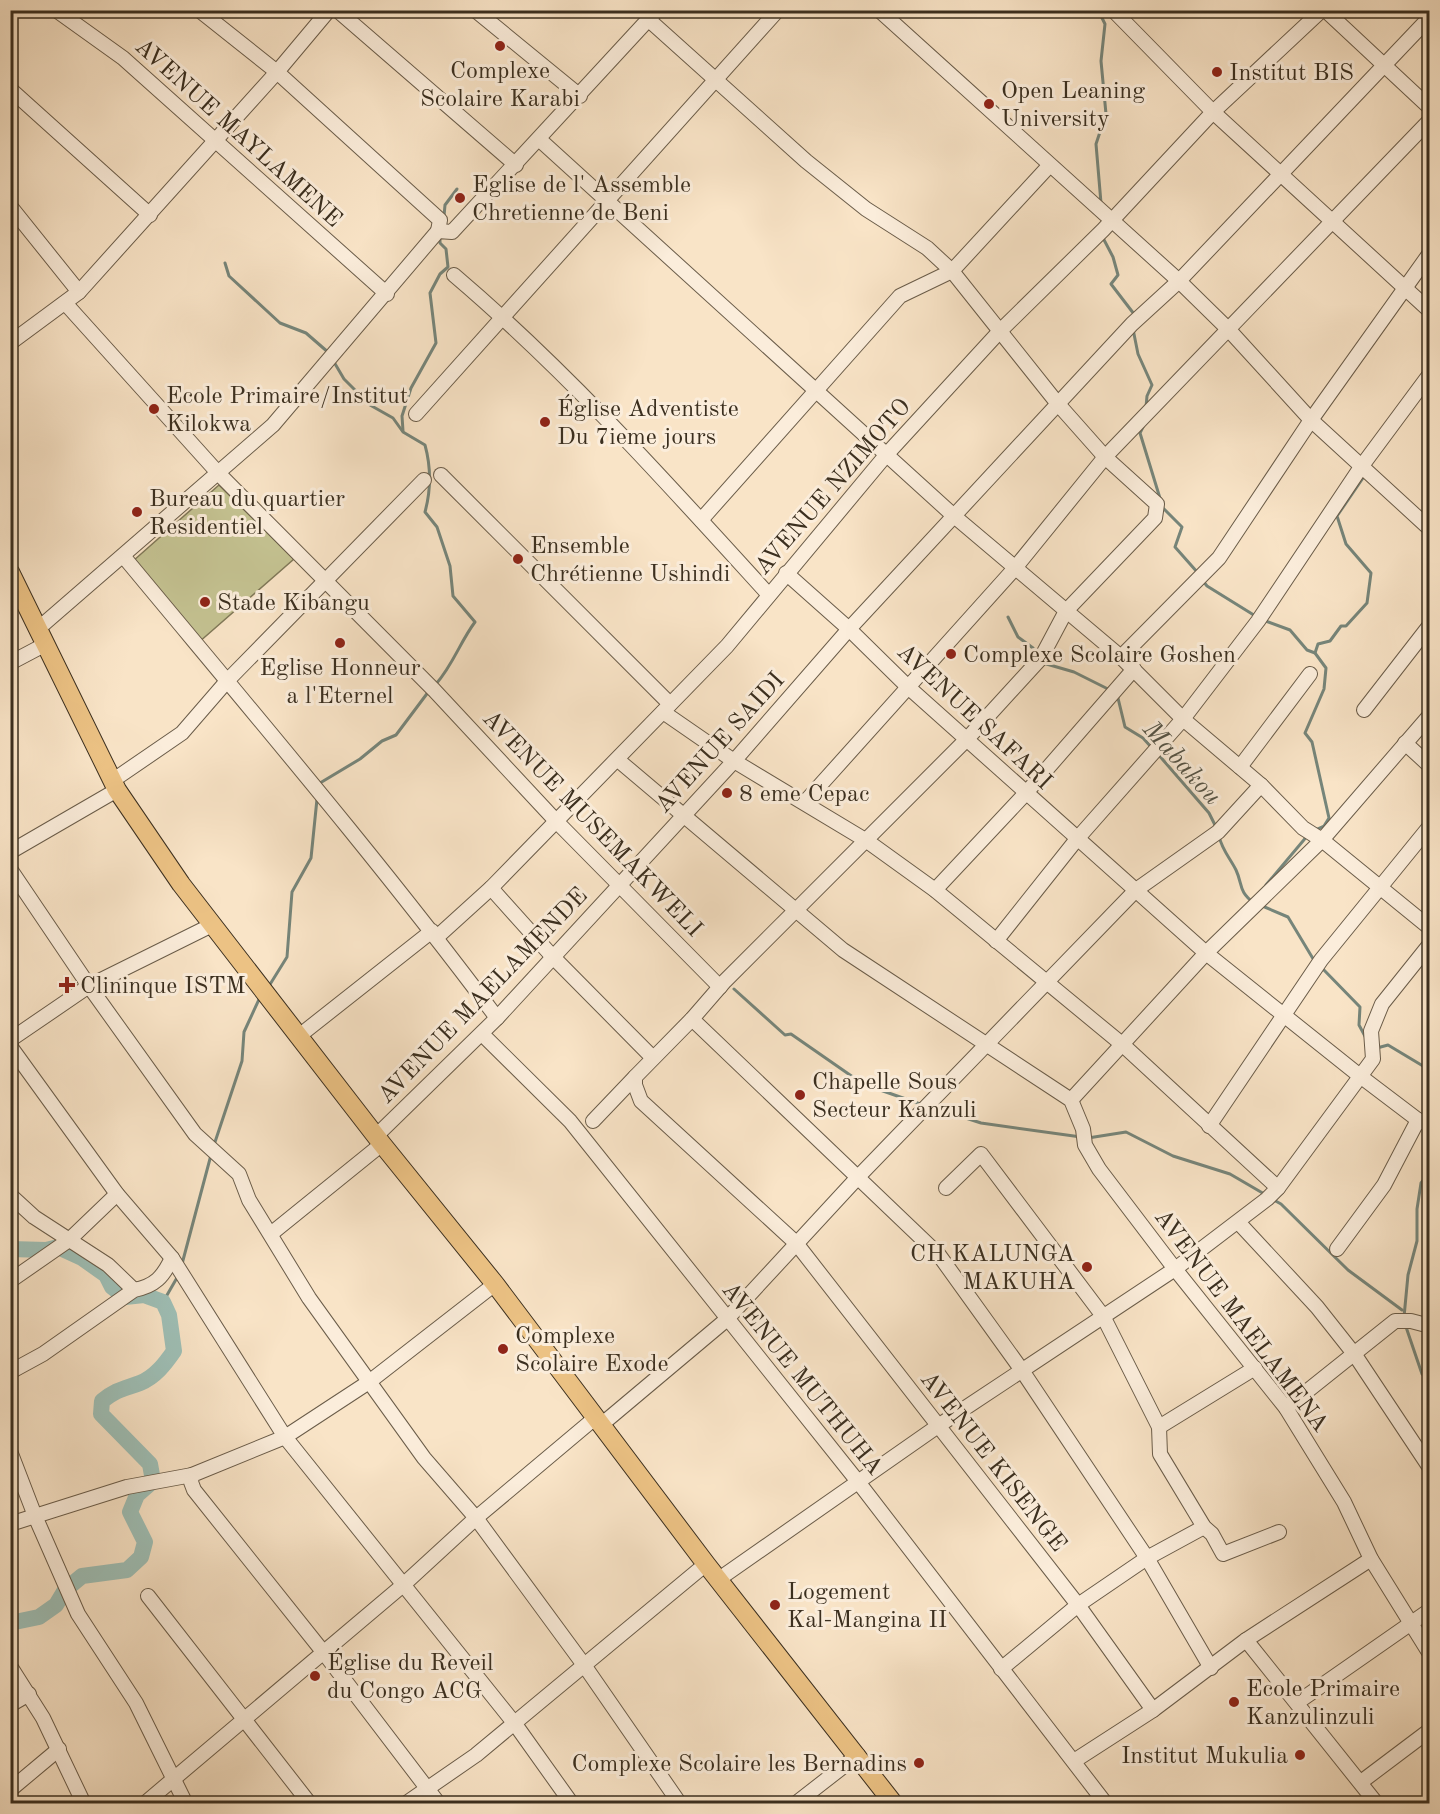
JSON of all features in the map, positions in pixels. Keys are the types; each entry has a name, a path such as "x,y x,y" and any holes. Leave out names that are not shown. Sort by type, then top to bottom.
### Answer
{"main road":[{"path":"10,572 114,785 212,925 379,1140 495,1284 706,1564 894,1803"}],"street":[{"name":"AVENUE MAYLAMENE","path":"56,10 123,58 387,294"},
{"path":"199,10 277,72 440,220 442,230"},
{"path":"10,344 79,292 277,72 329,10"},
{"path":"337,10 516,165"},
{"path":"476,10 580,96"},
{"path":"416,414 505,318 778,10"},
{"path":"879,10 1049,166 1112,219 1179,281 1229,330 1311,420 1430,530"},
{"path":"1113,10 1213,112 1430,311"},
{"path":"1324,10 1430,108"},
{"name":"AVENUE NZIMOTO","path":"556,821 727,646 887,454 999,332 1100,233 1213,112 1324,10"},
{"path":"442,230 452,232 540,140 653,15 716,80 806,161 866,209 927,248 952,271 1058,404 1106,457 1157,504 1155,518 1066,611 1040,659 967,740 867,841 794,910 593,1121"},
{"name":"AVENUE SAIDI","path":"620,884 734,761 849,629 1132,324 1179,281 1430,17"},
{"path":"10,89 150,215"},
{"path":"805,802 1015,568 1106,457 1430,120"},
{"path":"540,140 606,202 816,388 954,516 1121,657 1183,719 1261,785 1312,834 1430,928"},
{"path":"700,520 900,296 952,271 1049,166"},
{"path":"10,206 79,292"},
{"path":"10,663 42,636 124,557 273,425 442,230"},
{"path":"1121,657 1220,558 1311,420 1430,253"},
{"path":"454,275 505,318 642,458 769,594"},
{"name":"AVENUE MUSEMAKWELI","path":"66,304 219,474 432,688 556,821 720,987"},
{"path":"996,941 1077,839 1183,719 1260,618 1361,467 1430,374"},
{"path":"441,475 667,708 734,761 867,841 935,890 1123,1046 1209,1126 1272,1194"},
{"path":"10,852 114,785 182,733 227,681 424,480"},
{"path":"124,557 325,798 434,934 497,1018"},
{"name":"AVENUE SAFARI","path":"786,573 849,629 907,686 1206,953 1282,1016 1424,1123"},
{"path":"1364,710 1430,625"},
{"path":"935,890 1026,793 1134,669"},
{"path":"1240,767 1310,674"},
{"path":"618,760 843,950 1071,1100 1206,953 1257,904 1312,834 1405,743 1430,715"},
{"path":"1405,743 1430,766"},
{"path":"144,1803 243,1718 324,1653 476,1518 726,1320 859,1176 1136,890 1218,832 1261,785"},
{"path":"299,1036 491,888 556,821"},
{"path":"1209,1126 1318,965 1430,826"},
{"path":"10,869 88,986 195,1134 239,1174 249,1200 272,1233 309,1298 424,1458 476,1518 584,1665 680,1803"},
{"name":"AVENUE MAELAMENDE","path":"272,1233 379,1140 482,1034 620,884"},
{"path":"491,888 552,956 653,1058"},
{"path":"10,1040 88,986 212,925"},
{"path":"719,1580 938,1426 1175,1269 1239,1223 1272,1194 1374,1059 1371,1031 1382,1004 1430,944"},
{"path":"692,1019 859,1176 939,1255 1021,1370 1147,1558 1211,1668"},
{"name":"AVENUE MUTHUHA","path":"482,1034 570,1121 726,1320 859,1483 1107,1803"},
{"path":"10,1046 117,1194 177,1265 285,1437 402,1586 515,1724 572,1803"},
{"name":"AVENUE KISENGE","path":"635,1077 635,1085 641,1101 796,1243 1078,1605 1153,1710"},
{"name":"AVENUE MAELAMENA","path":"1071,1100 1083,1130 1085,1145 1099,1169 1286,1408 1344,1502 1371,1559"},
{"path":"1337,1249 1384,1185 1424,1123"},
{"path":"946,1188 981,1154 1103,1316 1159,1427 1160,1454 1223,1554 1280,1532"},
{"path":"10,1281 69,1240 117,1194"},
{"path":"10,1195 34,1218 108,1265 127,1295"},
{"path":"1239,1223 1317,1307 1355,1354 1430,1468"},
{"path":"10,1372 42,1354 127,1295 149,1287 177,1265"},
{"path":"10,1524 85,1499 192,1475 285,1437 369,1382 495,1284"},
{"path":"1286,1408 1355,1354 1404,1321 1430,1326"},
{"path":"1159,1427 1255,1368"},
{"path":"10,1451 35,1516 78,1614 136,1703 186,1803"},
{"path":"192,1475 190,1482 194,1490 324,1653 439,1803"},
{"path":"1001,1669 1078,1605 1147,1558 1204,1527"},
{"path":"1074,1761 1153,1710 1246,1640 1371,1559 1430,1654"},
{"path":"405,1803 428,1789 515,1724 706,1564"},
{"path":"148,1596 310,1803"},
{"path":"1298,1702 1430,1610"},
{"path":"1246,1640 1377,1803"},
{"path":"10,1666 59,1749 84,1803"},
{"path":"10,1705 28,1695"},
{"path":"1361,1782 1430,1730"},
{"path":"10,1790 59,1749"},
{"path":"795,1803 858,1755"}],"shaded area":[{"name":"Stade Kibangu","path":"219,485 294,559 198,643 133,561"}],"waterway":[{"path":"10,30 17,10"},
{"path":"1098,10 1105,24 1101,61 1106,114 1096,144 1101,203"},
{"path":"444,216 445,205 457,189"},
{"path":"1102,236 1113,257 1118,275 1111,284 1134,314"},
{"path":"403,431 402,416 411,388 436,343 430,293 440,274 448,267 446,249 440,243 440,237"},
{"path":"225,263 229,276 280,323 306,333 329,353"},
{"path":"1133,329 1138,354 1152,385 1147,396 1146,407"},
{"path":"334,362 344,379 370,405 393,418 403,432 425,445 430,479 425,512 437,527 450,566 453,596 475,622 436,684"},
{"path":"1144,425 1140,433 1163,508 1182,527 1175,547 1198,573"},
{"path":"1315,653 1318,644 1330,641 1341,626 1346,626 1367,603 1371,573 1346,544 1337,516 1365,475"},
{"path":"1203,581 1207,586 1257,617"},
{"name":"Mabakou","path":"1008,617 1018,637 1033,648 1038,656"},
{"path":"1263,620 1290,630 1307,650 1315,653 1326,668 1324,689 1305,733 1312,742 1329,818 1324,826 1313,831"},
{"name":"Mabakou","path":"1043,663 1074,672 1112,691"},
{"path":"319,787 320,783 360,759 382,741 396,735 429,691"},
{"name":"Mabakou","path":"1117,694 1125,727 1143,738 1152,748"},
{"name":"Mabakou","path":"1157,753 1209,813 1216,827"},
{"path":"269,986 287,957 292,892 311,858 317,799"},
{"path":"1266,885 1308,835"},
{"name":"Mabakou","path":"1219,836 1236,870 1243,891 1254,903"},
{"name":"Mabakou","path":"1260,905 1288,917 1315,962"},
{"name":"Mabakou","path":"1322,968 1360,1007 1359,1025 1367,1040"},
{"path":"734,989 785,1035 791,1034 863,1084 923,1105"},
{"path":"214,1145 242,1061 244,1032 261,995"},
{"path":"1430,1028 1427,1038 1426,1085 1430,1091"},
{"path":"1377,1048 1388,1045 1428,1069"},
{"path":"932,1107 981,1123 1081,1137"},
{"path":"1088,1138 1126,1132 1173,1156 1230,1174 1266,1195"},
{"path":"182,1264 211,1155"},
{"path":"1404,1317 1408,1275 1417,1241 1417,1209 1421,1183 1430,1172"},
{"path":"1272,1199 1281,1204 1348,1270 1402,1310"},
{"path":"10,1249 46,1250 58,1247 82,1258 106,1275 112,1287 125,1297 144,1295 163,1302 169,1315 174,1351 155,1374 102,1401 101,1414 150,1464 153,1481 137,1495 130,1512 145,1542 141,1557 127,1570 82,1576 65,1590 56,1605 39,1617 10,1623"},
{"path":"163,1302 178,1276"},
{"path":"1405,1324 1422,1374 1430,1382"}],"place":[{"name":"Complexe Scolaire Karabi","path":"500,46"},
{"name":"Institut BIS","path":"1217,72"},
{"name":"Open Leaning University","path":"989,104"},
{"name":"Eglise de l' Assemble Chretienne de Beni","path":"460,198"},
{"name":"Ecole Primaire/Institut Kilokwa","path":"154,409"},
{"name":"Église Adventiste Du 7ieme jours","path":"545,422"},
{"name":"Bureau du quartier Residentiel","path":"137,512"},
{"name":"Ensemble Chrétienne Ushindi","path":"518,559"},
{"name":"Stade Kibangu","path":"205,602"},
{"name":"Eglise Honneur a l'Eternel","path":"340,643"},
{"name":"Complexe Scolaire Goshen","path":"951,654"},
{"name":"8 eme Cepac","path":"727,793"},
{"name":"Clininque ISTM","path":"67,985"},
{"name":"Chapelle Sous Secteur Kanzuli","path":"800,1095"},
{"name":"CH KALUNGA MAKUHA","path":"1087,1267"},
{"name":"Complexe Scolaire Exode","path":"503,1349"},
{"name":"Logement Kal-Mangina II","path":"775,1605"},
{"name":"Église du Reveil du Congo ACG","path":"315,1676"},
{"name":"Ecole Primaire Kanzulinzuli","path":"1234,1702"},
{"name":"Institut Mukulia","path":"1300,1755"},
{"name":"Complexe Scolaire les Bernadins","path":"919,1763"}]}
